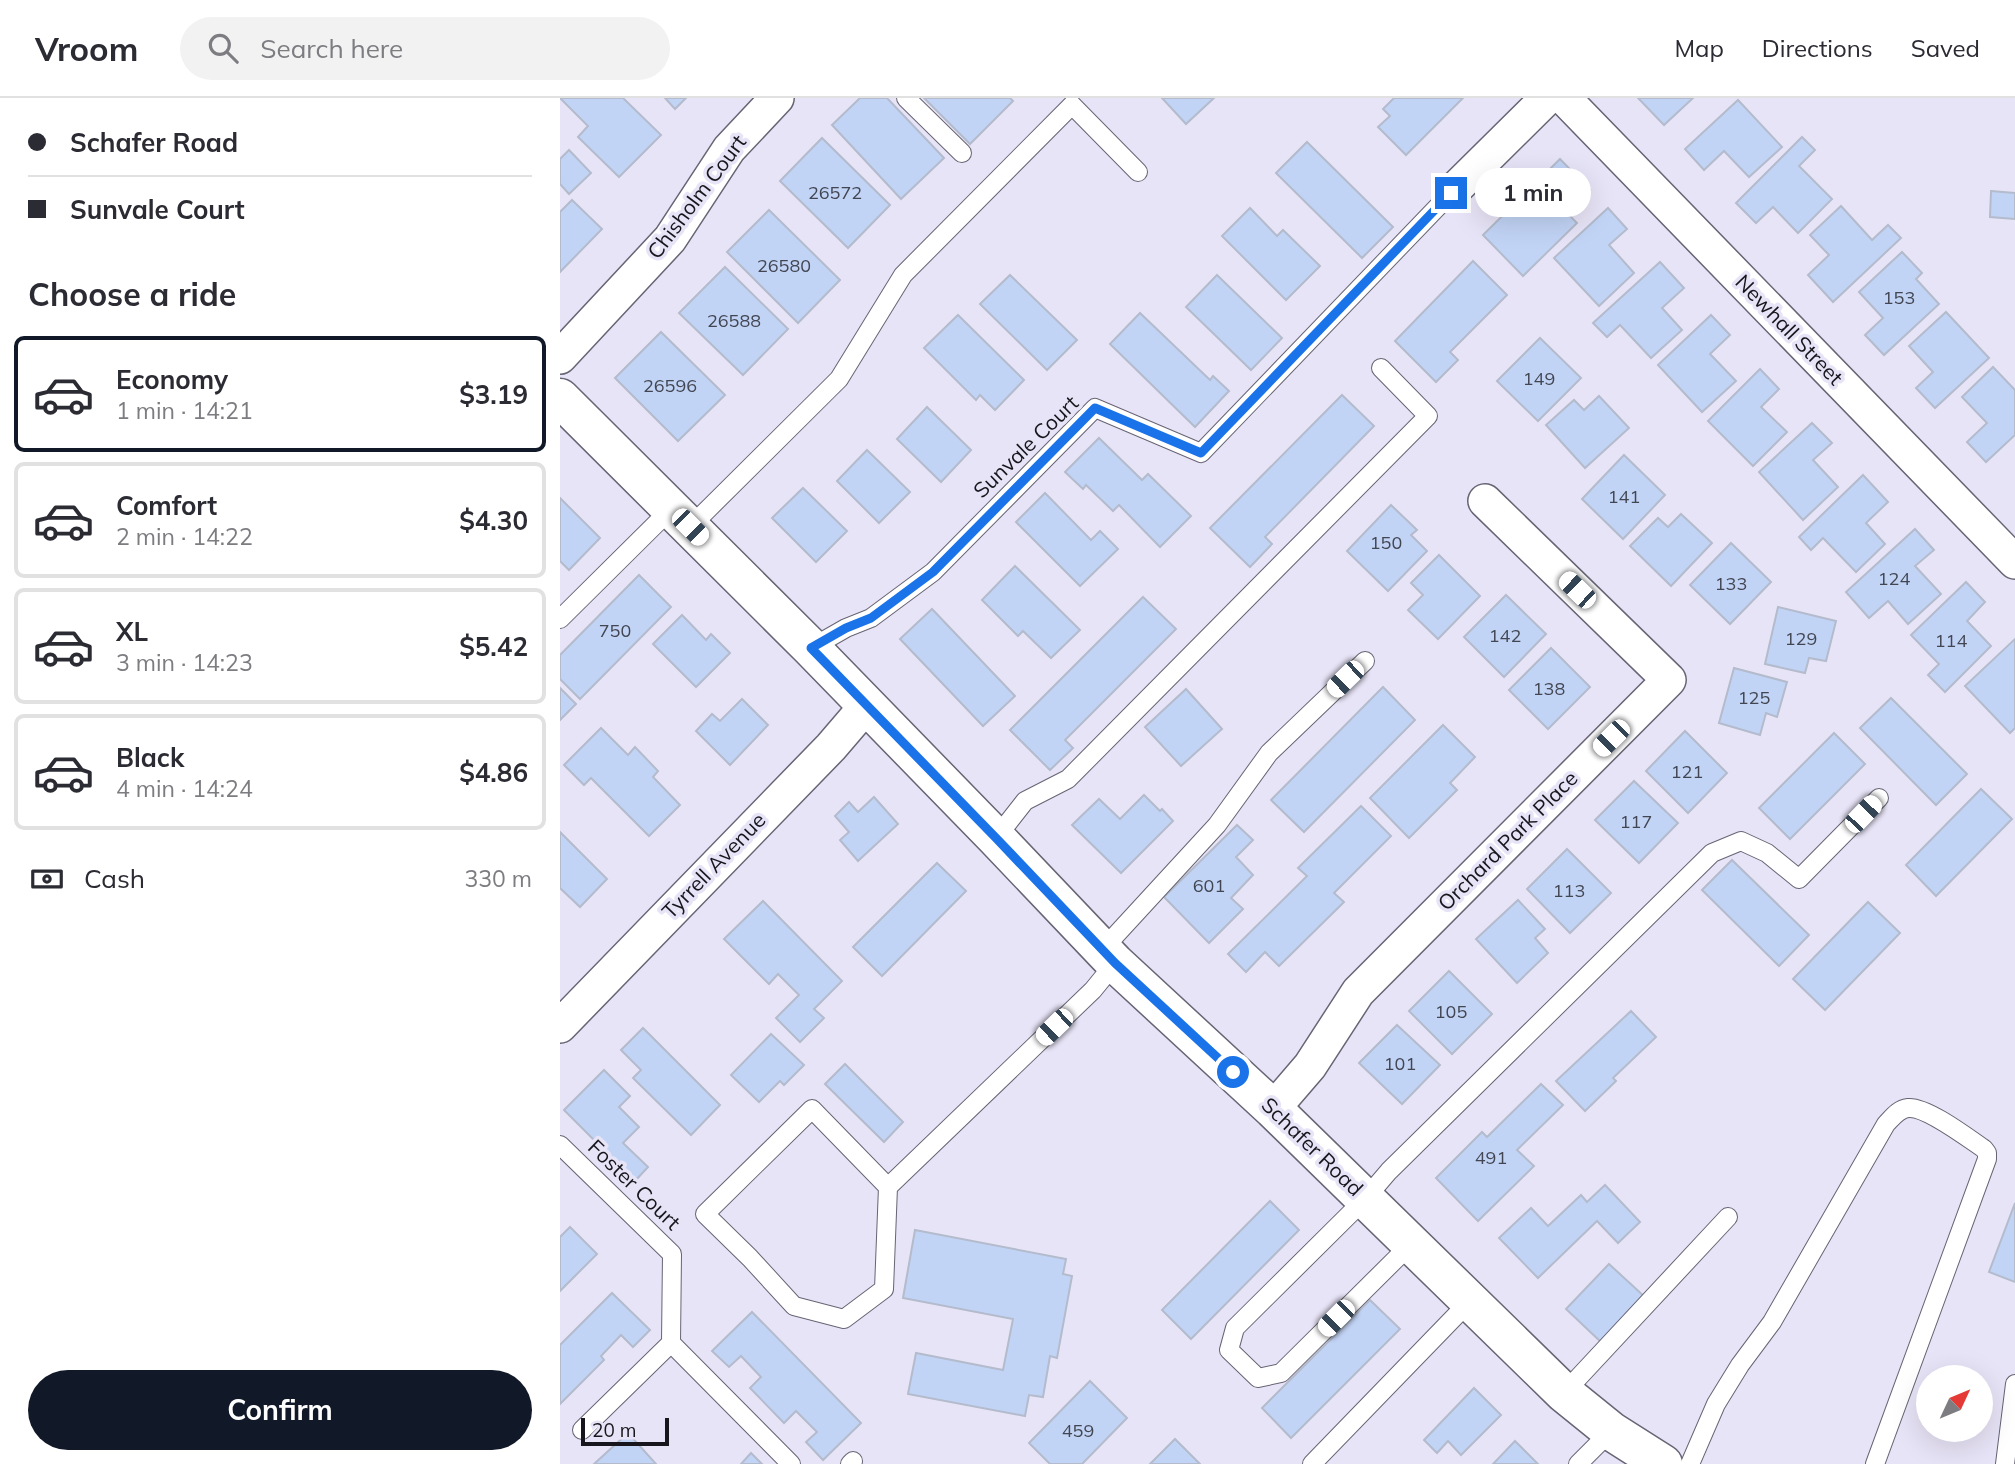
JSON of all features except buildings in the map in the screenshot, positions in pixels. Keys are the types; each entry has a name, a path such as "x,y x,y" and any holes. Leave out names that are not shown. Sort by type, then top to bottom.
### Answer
{"street":[{"name":"Chisholm Court","path":"560,357 670,239 730,149 777,98"},
{"path":"1451,193 1547,98"},
{"name":"Newhall Street","path":"1564,98 2015,562"},
{"name":"Schafer Road","path":"560,398 867,705 1108,957 1273,1109 1564,1393 1611,1431 1663,1464"},
{"name":"Orchard Park Place","path":"1273,1109 1310,1066 1358,992 1669,680 1485,502"},
{"name":"Tyrrell Avenue","path":"560,1026 831,747 867,705"}],"lane":[{"path":"906,98 962,153"},
{"path":"560,619 681,518 839,379 903,275 1072,105 1138,172"},
{"name":"Sunvale Court","path":"811,648 846,628 871,618 933,572 1095,408 1201,453 1451,193"},
{"path":"996,838 1025,801 1068,779 1428,416 1381,369"},
{"path":"888,1187 812,1109 705,1214 794,1306 844,1319 884,1290 888,1187 1093,989 1108,957 1217,825 1269,753 1364,661"},
{"path":"1411,1244 1280,1373 1258,1378 1229,1350 1235,1328 1365,1199 1389,1171 1712,853 1741,841 1767,853 1799,879 1879,797"},
{"path":"1690,1464 1716,1404 1740,1365 1772,1322 1886,1124 1899,1111 1909,1108 1924,1111 1984,1149 1987,1159 1875,1464"},
{"name":"Foster Court","path":"560,1144 672,1254 671,1343"},
{"path":"1564,1393 1728,1217"},
{"path":"1312,1464 1469,1302"},
{"path":"582,1430 671,1343 791,1464"},
{"path":"2005,1464 2015,1384"},
{"path":"1578,1464 1611,1431"}],"route":[{"path":"1233,1072 1115,963 811,648 846,628 871,618 933,572 1095,408 1201,453 1451,193"}]}
